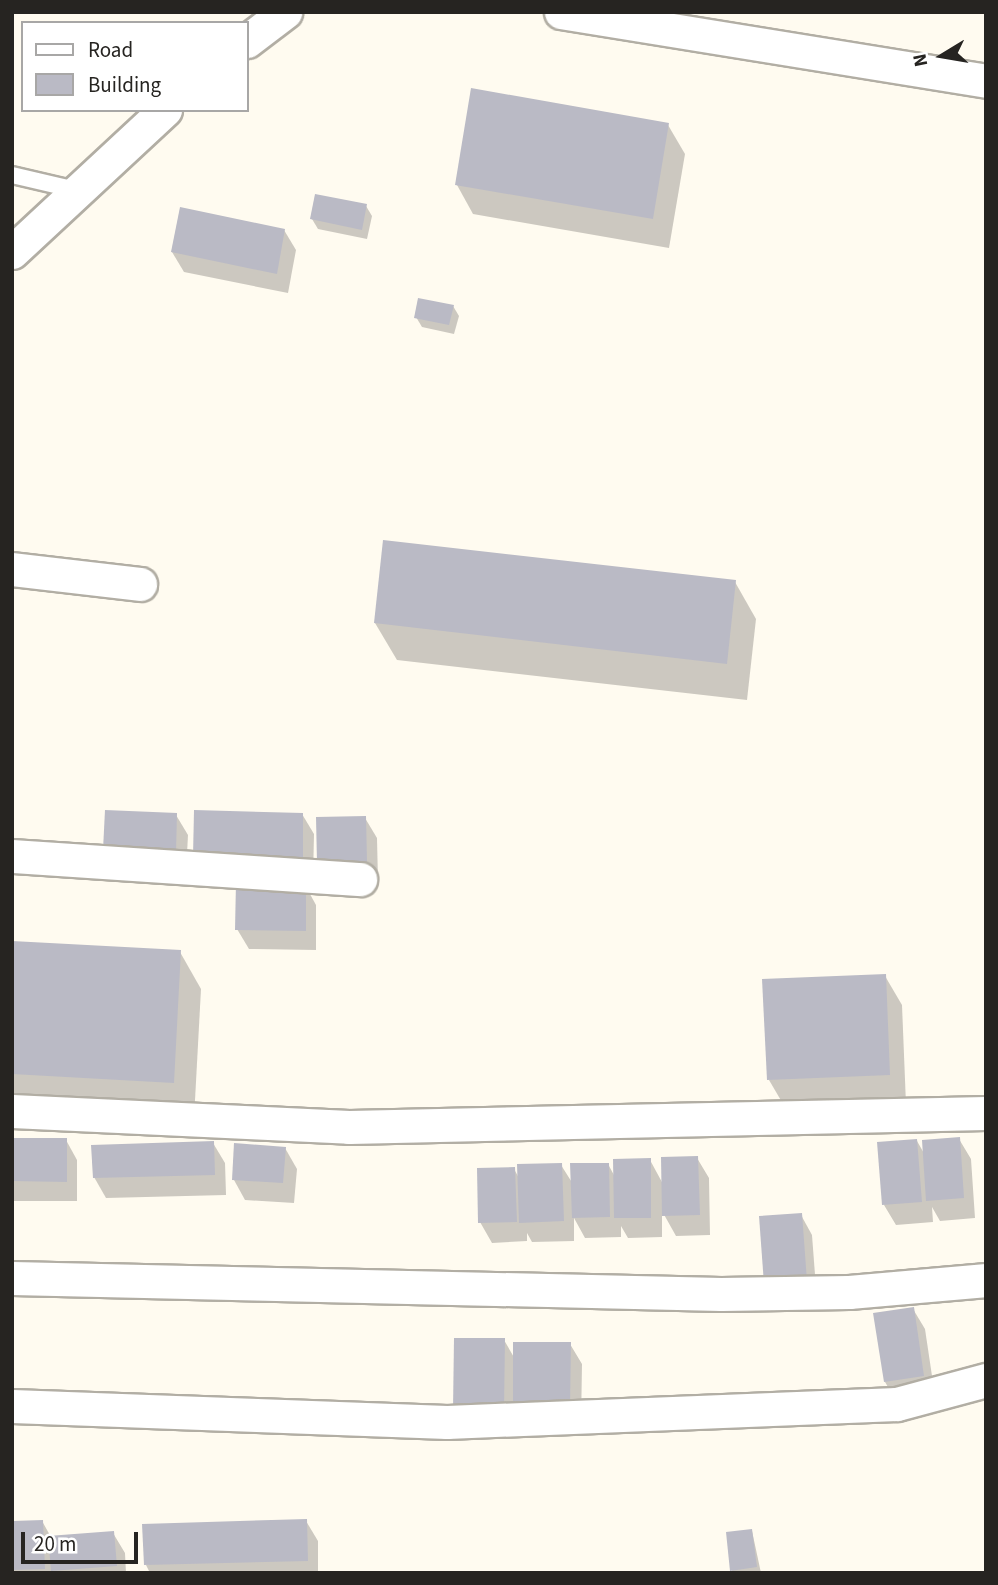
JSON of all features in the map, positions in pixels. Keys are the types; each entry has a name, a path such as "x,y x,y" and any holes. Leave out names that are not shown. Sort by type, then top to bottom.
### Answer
{"street":[{"path":"248,40 285,12"},
{"path":"561,12 986,81"},
{"path":"12,252 163,112"},
{"path":"12,569 140,584"},
{"path":"12,856 360,879"},
{"path":"12,1111 349,1127 986,1113"},
{"path":"12,1278 722,1294 849,1292 986,1280"},
{"path":"12,1406 447,1422 897,1404 986,1380"}],"lane":[{"path":"12,175 76,190"}],"building":[{"path":"471,88 669,123 653,219 455,185"},
{"path":"315,194 367,204 362,230 310,219"},
{"path":"180,207 285,229 277,274 171,252"},
{"path":"418,298 454,305 449,325 414,318"},
{"path":"383,540 736,580 727,664 374,623"},
{"path":"105,810 177,813 176,853 103,850"},
{"path":"194,810 303,813 303,860 193,857"},
{"path":"366,816 367,862 317,863 316,817"},
{"path":"236,882 306,883 306,931 235,930"},
{"path":"12,941 181,950 174,1083 12,1074"},
{"path":"886,974 890,1075 767,1080 762,979"},
{"path":"960,1137 964,1198 926,1201 922,1140"},
{"path":"12,1138 67,1138 67,1182 12,1181"},
{"path":"917,1139 922,1202 882,1205 877,1142"},
{"path":"214,1141 215,1175 93,1178 91,1145"},
{"path":"234,1143 286,1147 283,1183 232,1180"},
{"path":"698,1156 700,1215 662,1216 661,1157"},
{"path":"651,1158 651,1218 614,1218 613,1159"},
{"path":"562,1163 564,1221 519,1223 517,1164"},
{"path":"570,1163 609,1163 610,1217 572,1218"},
{"path":"515,1167 517,1222 478,1223 477,1168"},
{"path":"802,1213 807,1281 764,1284 759,1216"},
{"path":"914,1307 924,1376 884,1382 873,1313"},
{"path":"454,1338 505,1338 504,1410 453,1410"},
{"path":"513,1342 571,1342 570,1406 513,1406"},
{"path":"307,1519 308,1561 144,1565 142,1524"},
{"path":"43,1520 45,1569 12,1570 12,1521"},
{"path":"752,1529 757,1567 730,1571 726,1532"},
{"path":"114,1531 117,1566 51,1571 48,1536"}]}
